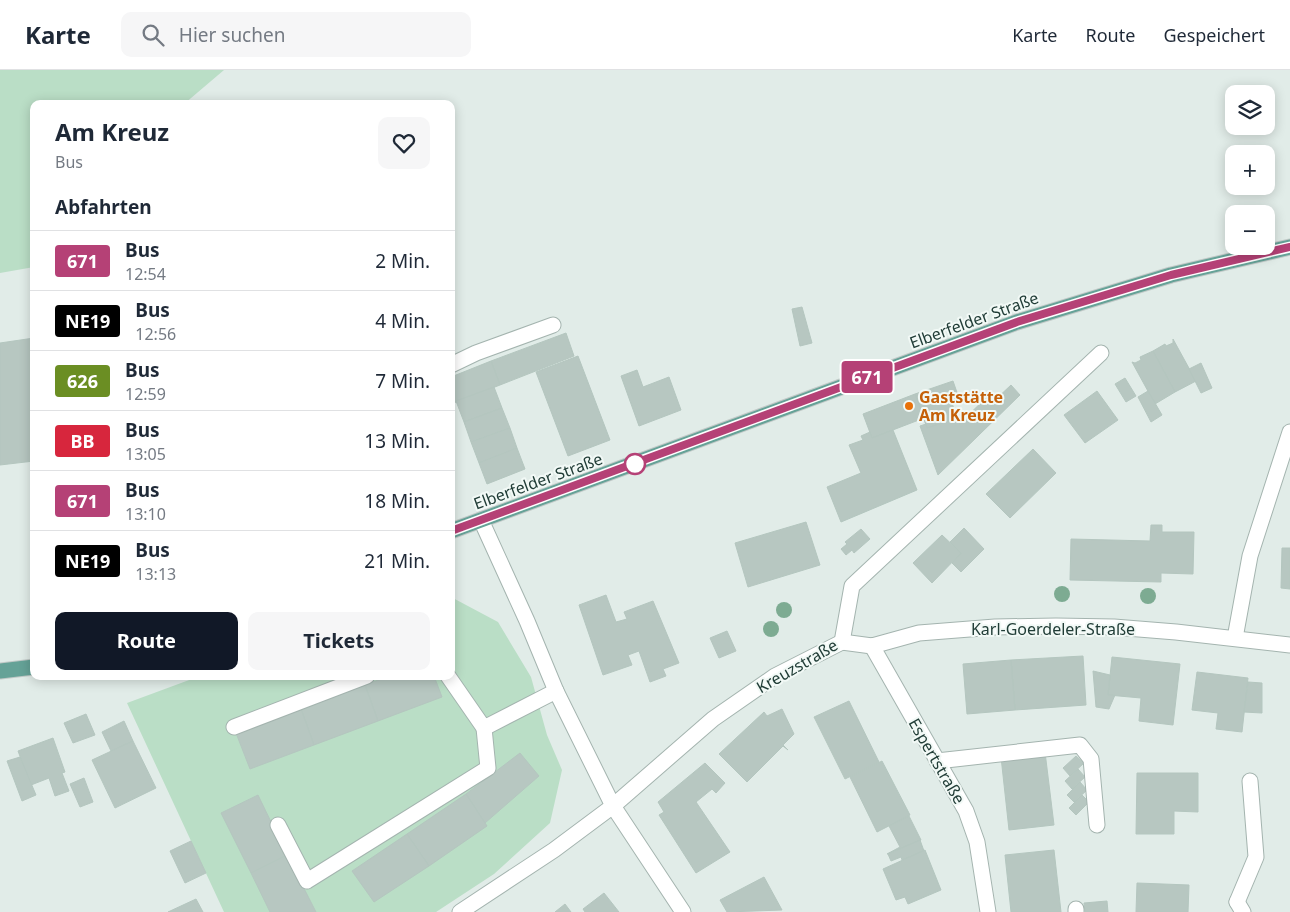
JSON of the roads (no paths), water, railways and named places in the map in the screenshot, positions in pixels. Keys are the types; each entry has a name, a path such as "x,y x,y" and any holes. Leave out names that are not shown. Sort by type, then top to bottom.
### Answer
{"main road":[{"name":"Elberfelder Straße","path":"455,530 1017,322 1171,275 1290,247"},
{"path":"0,671 30,667"}],"street":[{"path":"455,363 476,353 553,325"},
{"name":"Kreuzstraße","path":"460,912 554,850 613,806 713,719 775,676 842,642 852,586 1101,353"},
{"path":"1235,638 1250,556 1290,432"},
{"path":"481,520 527,621 556,692 613,806 683,912"},
{"name":"Karl-Goerdeler-Straße","path":"872,646 919,633 996,627 1114,627 1290,645"},
{"path":"842,642 872,646"},
{"name":"Espertstraße","path":"872,646 966,811 977,842 988,912"},
{"path":"234,727 357,680"},
{"path":"278,825 308,881 488,768 484,728 451,680"},
{"path":"484,728 556,692"},
{"path":"937,760 1080,745 1091,759 1097,825"},
{"path":"1240,907 1256,857 1250,781"}],"place":[{"name":"Gaststätte Am Kreuz","path":"909,406"}]}
